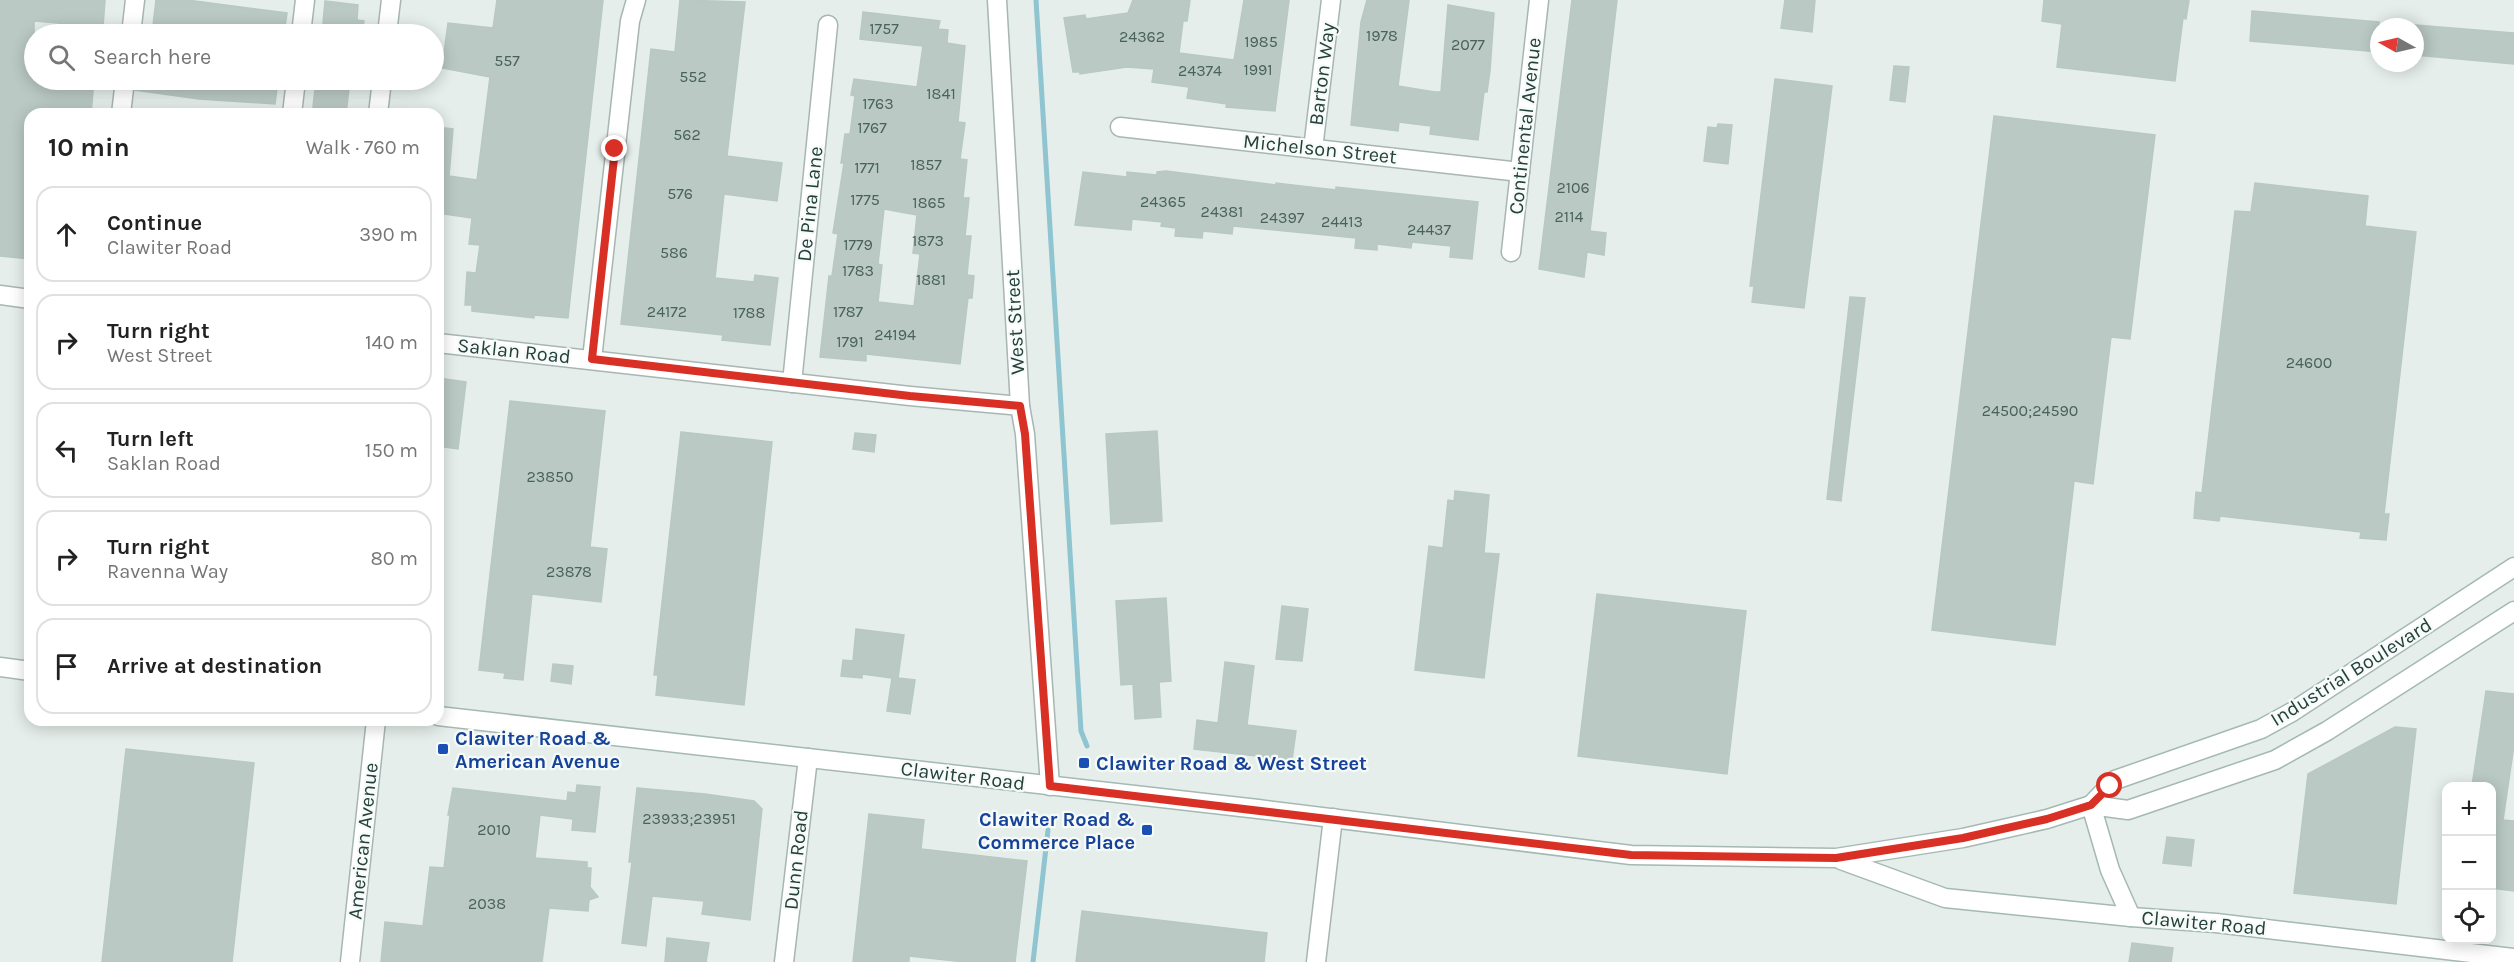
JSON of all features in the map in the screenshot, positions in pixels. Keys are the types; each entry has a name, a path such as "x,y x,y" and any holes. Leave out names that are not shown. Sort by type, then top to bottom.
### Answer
{"street":[{"path":"132,24 135,0"},
{"path":"302,24 305,0"},
{"path":"388,24 391,0"},
{"path":"592,359 630,21 636,0"},
{"name":"West Street","path":"997,0 1020,406 1025,434 1050,786"},
{"name":"Barton Way","path":"1312,148 1331,0"},
{"name":"Continental Avenue","path":"1511,252 1539,0"},
{"name":"De Pina Lane","path":"792,382 828,25"},
{"path":"122,108 124,90"},
{"path":"293,108 295,90"},
{"path":"379,108 381,90"},
{"name":"Michelson Street","path":"1120,127 1520,172"},
{"path":"0,295 24,298"},
{"name":"Saklan Road","path":"444,344 1020,406"},
{"name":"Industrial Boulevard","path":"2091,805 2115,780 2261,729 2292,712 2514,567"},
{"name":"Industrial Boulevard","path":"2091,805 2128,810 2275,760 2327,731 2514,611"},
{"path":"0,668 24,670"},
{"name":"Clawiter Road","path":"444,717 1333,818 1631,855 1836,858 1963,838 2047,819 2091,805 2110,870 2131,917 2216,922 2514,958"},
{"name":"American Avenue","path":"350,962 375,726"},
{"name":"Dunn Road","path":"784,962 808,758"},
{"path":"1316,962 1333,818"},
{"path":"1836,858 1945,898 2131,917"}],"building":[{"path":"0,0 105,0 103,24 34,21 34,24 24,24 24,90 93,90 92,108 24,108 24,258 0,256"},
{"path":"156,0 187,0 287,13 285,24 153,24"},
{"path":"497,0 603,0 568,318 534,315 534,318 472,311 472,305 465,305 467,272 476,273 480,245 469,244 472,218 444,214 444,128 453,129 449,176 477,180 490,77 444,68 444,53 448,23 493,28"},
{"path":"680,0 745,2 727,156 782,163 777,201 724,194 715,278 754,282 755,275 778,278 770,345 722,340 723,335 621,324 651,49 675,52"},
{"path":"1133,0 1190,0 1187,21 1183,21 1179,53 1234,60 1244,0 1289,0 1275,111 1226,107 1227,104 1187,98 1189,87 1152,82 1154,69 1127,67 1080,74 1080,72 1073,72 1064,18 1085,15 1086,19 1128,13"},
{"path":"1367,0 1409,0 1398,86 1435,92 1441,92 1448,5 1494,13 1490,71 1487,92 1484,92 1478,140 1430,134 1431,126 1399,122 1398,131 1351,125 1361,22"},
{"path":"1572,0 1617,0 1590,231 1606,233 1604,255 1587,252 1584,277 1539,269"},
{"path":"1785,0 1815,0 1812,32 1781,28"},
{"path":"2044,0 2189,0 2186,19 2183,18 2175,81 2057,67 2062,24 2042,21"},
{"path":"325,1 358,5 357,20 364,21 364,24 323,23"},
{"path":"2252,11 2370,21 2370,51 2250,41"},
{"path":"863,12 940,21 938,29 948,30 947,43 965,46 958,122 965,123 960,159 967,160 963,198 969,198 965,236 971,236 967,275 974,276 972,298 968,298 960,364 866,354 866,361 820,357 829,276 832,276 838,234 833,233 844,163 841,163 845,134 850,134 855,96 851,95 854,79 917,87 923,46 860,39","holes":["884,209 917,215 913,253 920,254 914,306 878,302 882,265 878,264"]},
{"path":"2424,26 2514,33 2514,64 2424,56"},
{"path":"1894,66 1909,67 1905,102 1890,100"},
{"path":"1775,79 1832,86 1804,308 1752,302 1754,286 1750,286"},
{"path":"135,90 277,90 275,104 199,99"},
{"path":"315,90 349,90 347,108 313,107"},
{"path":"1994,116 2155,135 2130,339 2111,337 2093,484 2074,481 2055,645 1932,630"},
{"path":"1718,124 1732,125 1728,164 1704,161 1708,127 1717,128"},
{"path":"1166,171 1276,185 1276,183 1336,190 1336,187 1478,202 1472,259 1450,257 1451,246 1412,242 1411,248 1377,244 1377,250 1355,248 1356,238 1233,226 1232,234 1203,231 1202,238 1175,236 1176,228 1161,226 1162,222 1132,219 1131,230 1075,225 1083,172 1127,177 1127,172 1157,175 1157,172"},
{"path":"2255,183 2368,196 2365,226 2416,232 2384,514 2389,514 2386,540 2360,538 2361,532 2220,516 2219,521 2194,518 2196,492 2202,493 2235,211 2251,212"},
{"path":"1850,297 1865,298 1841,501 1827,499"},
{"path":"444,379 466,382 458,449 444,447"},
{"path":"510,401 605,411 590,547 607,549 601,602 532,594 523,680 504,678 505,673 479,670"},
{"path":"1157,431 1162,521 1111,524 1106,434"},
{"path":"681,432 772,442 744,705 656,695 658,675 654,675"},
{"path":"855,433 876,435 874,452 853,449"},
{"path":"1455,491 1489,495 1484,553 1499,554 1484,678 1415,670 1429,546 1443,548 1448,500 1454,501"},
{"path":"1597,594 1746,611 1727,774 1578,756"},
{"path":"1166,598 1171,681 1159,682 1161,717 1135,719 1133,684 1121,685 1116,601"},
{"path":"1282,606 1308,609 1302,661 1276,659"},
{"path":"856,629 904,635 898,678 915,680 910,714 887,711 892,678 862,674 862,678 841,676 843,660 853,661"},
{"path":"1225,662 1254,666 1247,725 1296,731 1292,760 1194,749 1197,720 1218,723"},
{"path":"553,664 573,666 571,684 551,681"},
{"path":"2486,691 2514,694 2514,745 2503,820 2514,821 2514,891 2496,889 2496,782 2473,782"},
{"path":"2395,727 2416,729 2396,904 2294,893 2308,774"},
{"path":"126,749 254,763 232,962 102,962"},
{"path":"577,785 600,787 595,832 572,830 573,819 540,815 535,858 587,862 587,868 591,868 590,887 598,897 589,900 588,911 549,908 542,962 381,962 385,922 423,926 430,867 444,868 450,815 448,815 453,788 567,801 568,792 576,793"},
{"path":"637,788 754,801 762,809 750,920 702,914 704,901 652,896 646,946 622,943 632,862 629,862"},
{"path":"869,814 924,820 921,849 1027,861 1015,962 965,962 909,956 909,962 853,962"},
{"path":"2167,837 2194,840 2191,866 2163,863"},
{"path":"1082,911 1267,933 1264,962 1076,962"},
{"path":"667,938 709,943 706,962 665,962"},
{"path":"2132,943 2173,948 2171,962 2129,962"}],"waterway":[{"path":"1036,0 1081,731 1087,746"},
{"path":"1033,962 1048,830"}],"place":[{"name":"Clawiter Road & American Avenue","path":"443,749"},
{"name":"Clawiter Road & West Street","path":"1084,763"},
{"name":"Clawiter Road & Commerce Place","path":"1147,830"}],"route":[{"path":"615,149 592,359 910,396 1020,406 1025,434 1050,786 1631,855 1836,858 1963,838 2047,819 2091,805 2110,786"}]}
